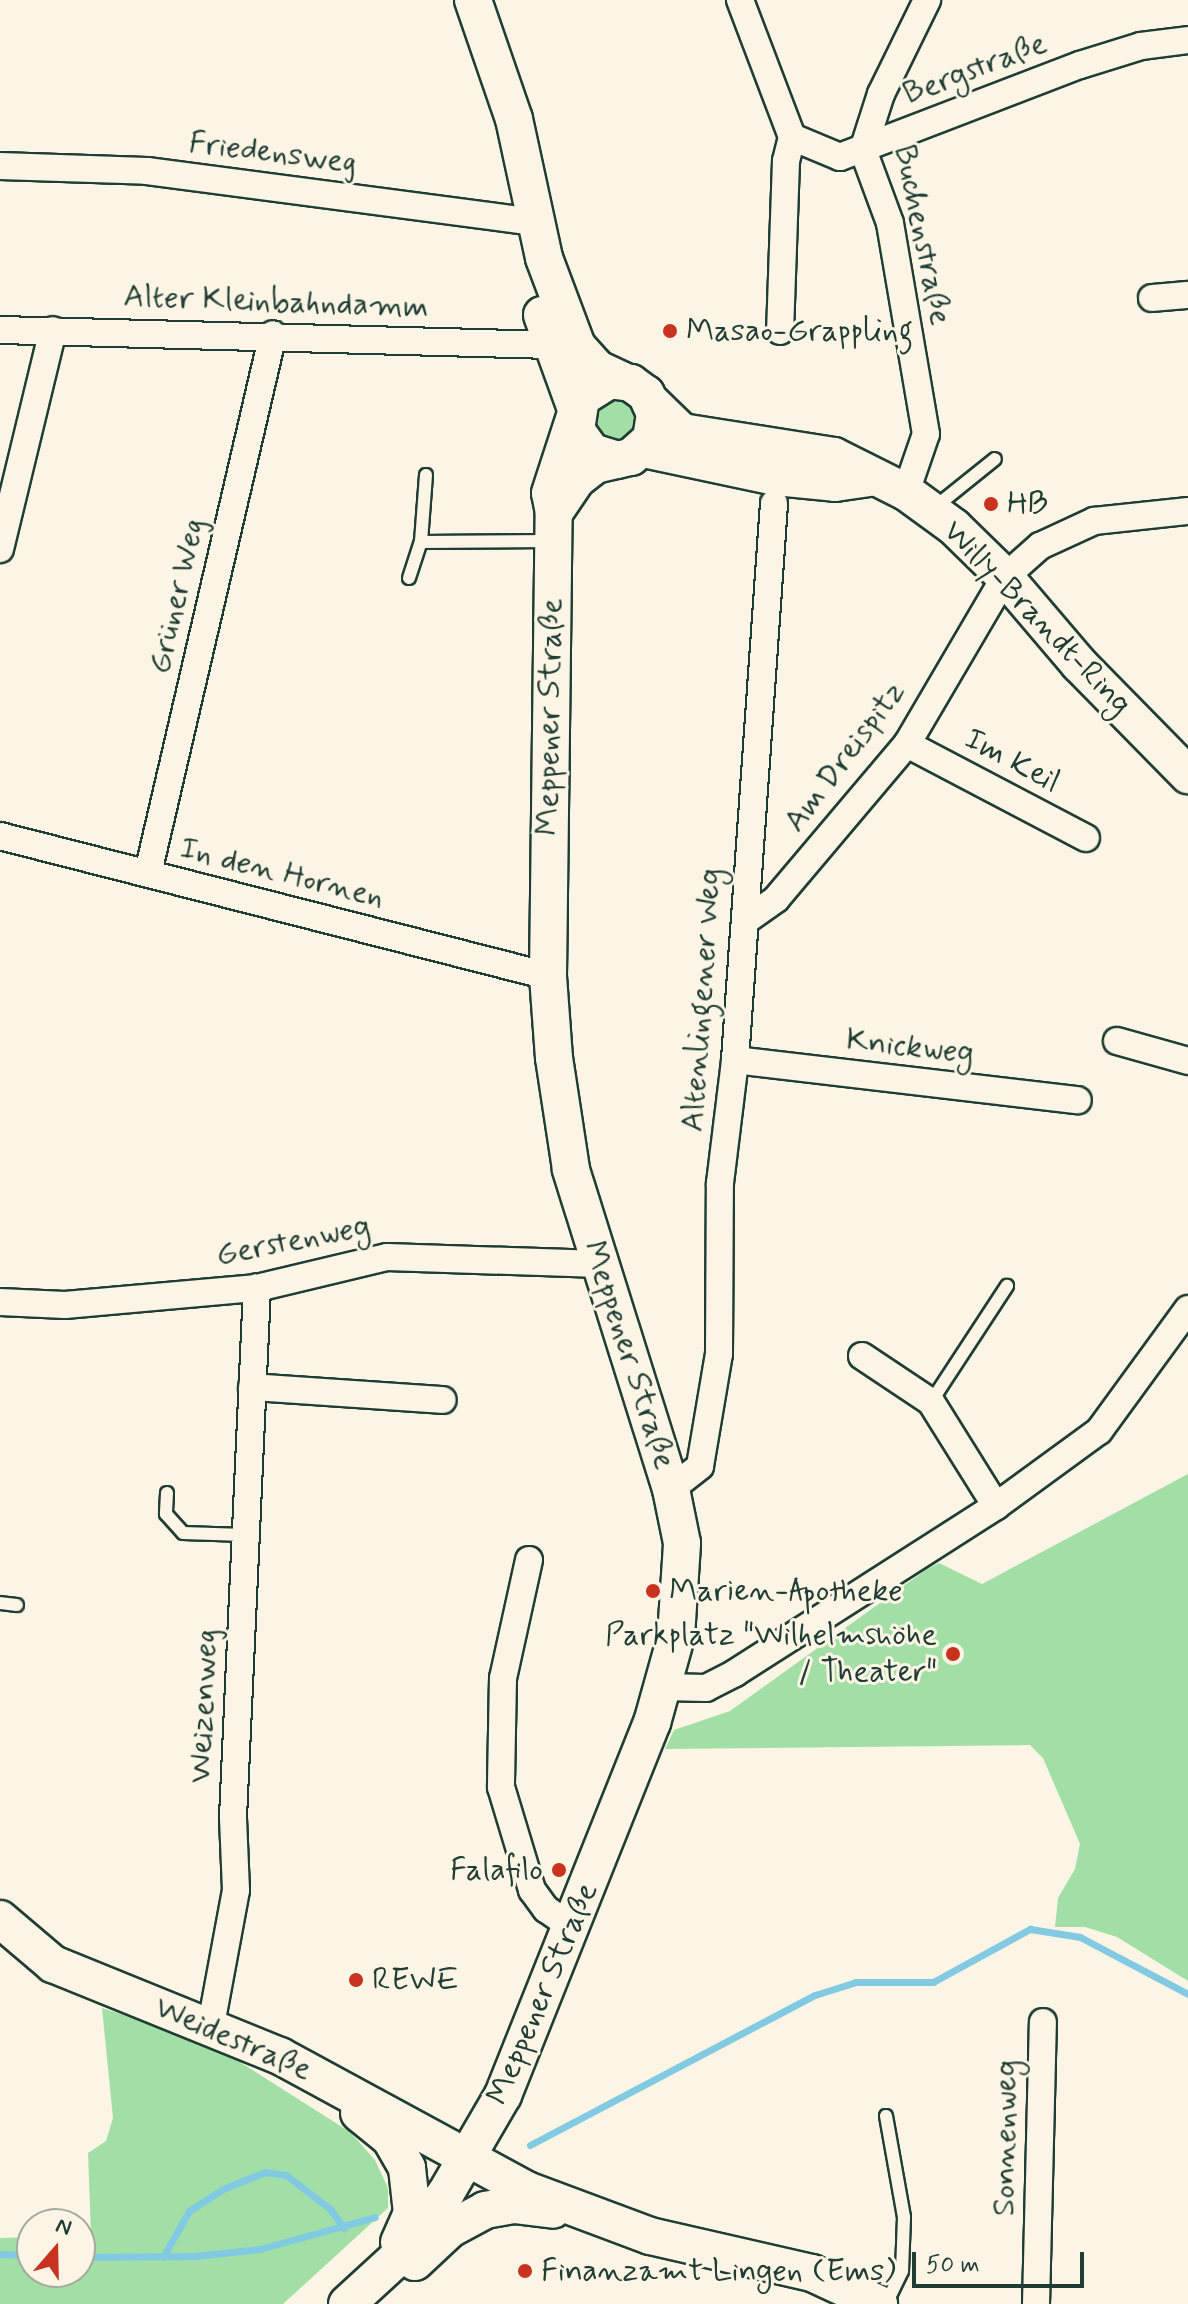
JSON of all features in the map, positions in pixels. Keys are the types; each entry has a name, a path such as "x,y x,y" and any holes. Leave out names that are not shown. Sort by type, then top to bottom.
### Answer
{"main road":[{"path":"473,0 514,119 544,258 577,346 598,369 639,387 651,402 655,427 630,454 595,465 576,480 552,527"},
{"path":"544,258 541,309 550,345 576,412 576,430 592,452 630,454 904,493"},
{"path":"576,412 589,389 622,380"},
{"name":"Willy-Brandt-Ring","path":"651,402 682,432 834,456 904,493 1005,577 1079,664 1188,775"},
{"name":"Meppener Straße","path":"355,2298 396,2259 469,2159 503,2095 573,1928 664,1687 681,1586 682,1543 671,1489 571,1169 548,976 550,493 555,466 576,412"},
{"name":"Weidestraße","path":"0,1919 53,1964 211,2025 280,2056 527,2190 620,2227"},
{"path":"280,2056 358,2112 402,2155 412,2213 406,2231 355,2298"},
{"path":"355,2298 409,2268 466,2217 485,2210 539,2207 801,2270 879,2304"}],"street":[{"path":"740,0 792,137 786,161 780,331"},
{"name":"Buchenstraße","path":"904,493 926,434 890,223 863,150 881,94 927,0"},
{"name":"Bergstraße","path":"792,137 840,157 1080,65 1141,46 1188,40"},
{"name":"Friedensweg","path":"0,166 147,171 537,222"},
{"path":"1152,298 1188,295"},
{"name":"Alter Kleinbahndamm","path":"0,330 273,334 550,345"},
{"path":"0,549 53,330"},
{"name":"Grüner Weg","path":"148,873 273,334"},
{"name":"Altenlingener Weg","path":"671,1489 700,1466 719,1354 720,1183 735,1060 774,503"},
{"name":"Am Dreispitz","path":"745,921 776,899 907,744 1005,577 1040,546 1094,521 1188,511"},
{"name":"Im Keil","path":"907,744 1086,838"},
{"name":"In den Hornen","path":"0,836 548,976"},
{"path":"1117,1041 1188,1061"},
{"name":"Knickweg","path":"735,1060 1078,1100"},
{"name":"Gerstenweg","path":"0,1302 65,1305 257,1288 387,1257 600,1264"},
{"name":"Weizenweg","path":"211,2025 236,1890 233,1817 257,1288"},
{"path":"664,1687 706,1688 735,1673 996,1506 1099,1431 1188,1309"},
{"path":"862,1356 931,1402 996,1506"},
{"path":"252,1387 443,1400"},
{"path":"529,1560 503,1678 501,1787 532,1890 546,1909 573,1928"},
{"name":"Sonnenweg","path":"1036,2304 1043,2022"}],"lane":[{"path":"904,493 995,459"},
{"path":"409,578 421,542 426,475"},
{"path":"421,542 552,527"},
{"path":"931,1402 1007,1286"},
{"path":"167,1493 166,1514 183,1533 245,1535"},
{"path":"0,1603 17,1605"},
{"path":"886,2116 904,2217 902,2271 886,2304"}],"green space":[{"path":"625,395 642,422 629,443 602,444 588,412 592,404"},
{"path":"1188,1474 1188,1981 1117,1937 1085,1927 1055,1927 1058,1898 1075,1869 1080,1844 1043,1758 1030,1745 665,1749 674,1730 730,1711 927,1569 939,1563 982,1584"},
{"path":"102,2008 174,2031 240,2062 350,2132 375,2160 388,2188 388,2208 283,2304 0,2304 0,2238 16,2238 16,2288 96,2288 96,2208 90,2208 88,2153 106,2141 113,2118"}],"waterway":[{"path":"530,2145 815,1995 856,1982 933,1982 1030,1929 1080,1937 1188,1994"},
{"path":"163,2257 189,2211 223,2189 265,2172 286,2175 330,2209 344,2228"},
{"path":"96,2257 195,2256 260,2249 375,2217"},
{"path":"0,2254 16,2254"}],"place":[{"name":"Masao-Grappling","path":"670,331"},
{"name":"HB","path":"991,504"},
{"name":"Marien-Apotheke","path":"653,1591"},
{"name":"Parkplatz \"Wilhelmshöhe / Theater\"","path":"953,1654"},
{"name":"Falafilo","path":"559,1870"},
{"name":"REWE","path":"356,1980"},
{"name":"Finanzamt Lingen (Ems)","path":"525,2271"}]}
